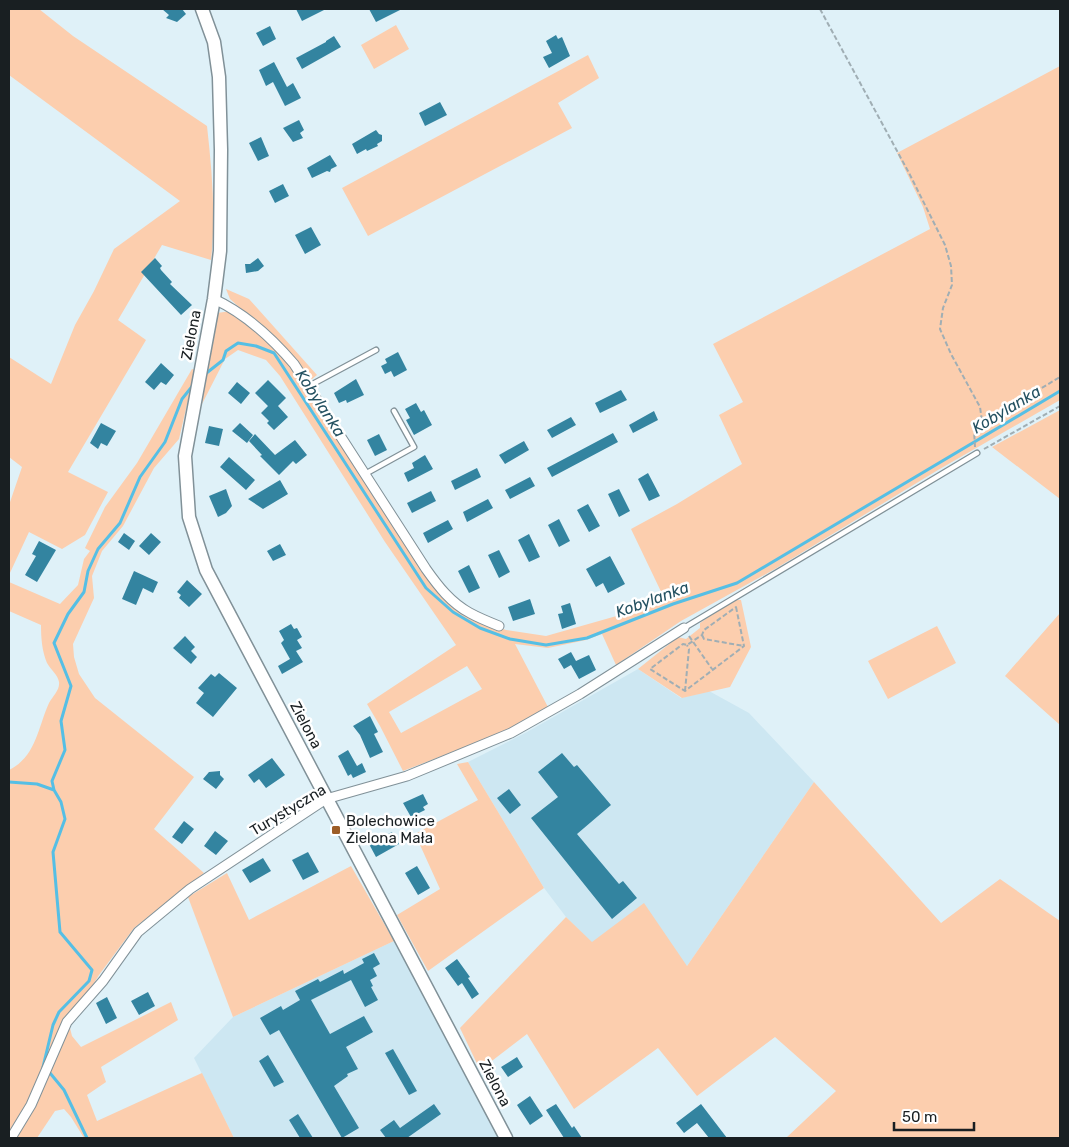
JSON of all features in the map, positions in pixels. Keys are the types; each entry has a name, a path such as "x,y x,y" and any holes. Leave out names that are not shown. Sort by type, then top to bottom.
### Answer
{"street":[{"name":"Zielona","path":"202,9 214,42 219,77 221,237 214,299 185,456 190,517 204,563 220,597 506,1138"},
{"name":"Zielona","path":"214,299 234,308 282,350 309,386 440,588 454,603 470,614 498,626"},
{"name":"Turystyczna","path":"11,1138 31,1105 67,1022 103,981 138,932 190,889 326,799 407,776 511,733 580,694 684,628"}],"lane":[{"path":"309,386 376,350"},
{"path":"365,474 414,448 394,411"},
{"path":"684,628 976,451"}],"path":[{"path":"820,9 909,173 945,245 951,266 952,285 943,308 940,329 951,354 977,400 982,421"},
{"path":"1060,377 982,421 974,430 973,436 976,451 1060,406"},
{"path":"685,690 650,669 683,644 686,645 702,635 704,630 736,607 744,646"},
{"path":"702,635 704,638 744,646"},
{"path":"693,641 713,670"},
{"path":"685,690 689,649 686,645"},
{"path":"685,690 744,646"}],"shaded area":[{"path":"9,9 39,9 73,36 207,126 213,210 211,260 162,245 118,320 146,340 68,472 108,492 85,535 62,549 29,532 9,575 9,505 22,467 9,457 9,357 51,384 75,325 114,249 180,201 9,75"},
{"path":"396,25 409,49 374,69 361,45"},
{"path":"588,55 599,78 558,103 572,128 368,236 342,188"},
{"path":"1060,66 1060,400 938,470 775,569 681,621 616,665 602,634 586,640 548,648 515,644 549,709 512,729 403,771 367,704 456,645 385,542 280,376 266,360 238,350 225,359 202,404 217,313 231,311 282,354 436,589 493,626 506,630 546,636 666,602 631,529 677,504 742,464 719,415 743,402 713,344 930,229 923,207 897,153","holes":["467,666 482,689 401,733 389,712"]},
{"path":"226,289 249,299 317,375 311,380 288,351 230,299"},
{"path":"192,369 195,370 179,439 154,468 123,526 102,551 92,576 94,598 73,644 74,657 79,674 95,698 194,777 154,829 204,873 134,928 99,975 84,999 62,1023 70,1028 72,1036 81,1047 171,1002 178,1020 101,1067 106,1082 87,1095 97,1121 202,1073 234,1138 84,1138 64,1109 55,1111 37,1138 9,1138 9,770 18,764 31,749 59,682 45,658 41,625 9,611 9,582 60,604 78,585 84,559 90,551 85,548 105,507 137,463"},
{"path":"1060,410 1060,499 992,447"},
{"path":"733,600 741,600 751,647 730,687 682,698 638,669 678,637 686,639 700,628 700,623"},
{"path":"1060,613 1060,725 1005,676"},
{"path":"937,626 956,663 888,699 868,661"},
{"path":"638,669 681,698 709,691 749,713 814,782 687,966 591,942 566,917 544,888 468,762 527,732"},
{"path":"468,762 544,888 428,971 397,915 440,889 415,834 478,800 457,764"},
{"path":"814,782 941,923 1000,879 1060,921 1060,1138 789,1138 787,1137 836,1091 775,1037 697,1096 658,1048 574,1109 527,1034 480,1070 460,1028 566,917 592,942 644,903 687,966"},
{"path":"351,866 394,941 233,1017 188,897 227,873 249,920"},
{"path":"394,941 498,1138 234,1138 194,1058 233,1017"}],"building":[{"path":"162,9 182,9 186,14 177,22 166,18 169,15"},
{"path":"296,9 326,9 302,21"},
{"path":"369,9 402,9 376,22"},
{"path":"270,26 276,39 263,46 256,33"},
{"path":"556,35 558,39 562,37 570,56 549,68 543,57 552,53 546,41"},
{"path":"334,36 341,47 302,69 296,58"},
{"path":"274,62 287,87 293,83 301,98 285,106 273,82 266,86 259,70"},
{"path":"440,102 447,115 425,126 419,113"},
{"path":"299,120 304,130 300,133 303,138 293,142 283,128"},
{"path":"376,130 382,135 382,141 377,144 378,146 357,154 352,144"},
{"path":"261,137 269,156 258,161 249,143"},
{"path":"330,155 337,166 331,169 330,172 327,171 312,178 307,168"},
{"path":"283,184 289,196 275,203 269,191"},
{"path":"311,227 321,245 305,254 295,235"},
{"path":"155,258 162,266 161,270 172,282 170,284 192,305 181,315 141,272"},
{"path":"258,258 264,266 258,271 246,273 245,264 250,264"},
{"path":"398,352 407,370 394,377 391,371 385,374 381,366 387,363 385,359"},
{"path":"161,363 174,375 166,385 161,382 154,390 145,382"},
{"path":"356,379 364,395 347,403 346,400 339,403 334,393"},
{"path":"268,380 286,398 278,406 288,417 274,430 261,413 268,406 255,393"},
{"path":"237,382 250,393 241,404 228,393"},
{"path":"621,390 627,400 600,413 595,403"},
{"path":"416,403 421,412 424,410 432,425 414,435 406,420 410,418 405,409"},
{"path":"654,411 658,420 633,433 629,425"},
{"path":"571,417 576,425 552,438 547,430"},
{"path":"101,423 116,431 107,446 101,443 98,449 90,443"},
{"path":"240,423 253,435 247,443 232,431"},
{"path":"209,426 223,429 219,446 205,443"},
{"path":"613,433 618,442 552,477 547,468"},
{"path":"255,434 275,455 295,440 307,455 296,464 293,461 279,475 260,456 262,455 249,441"},
{"path":"379,434 387,450 375,456 367,440"},
{"path":"524,441 529,450 505,464 499,455"},
{"path":"425,455 433,469 408,482 404,473 414,468 412,463"},
{"path":"229,457 255,480 246,490 220,467"},
{"path":"477,468 481,477 455,490 451,481"},
{"path":"648,473 660,496 649,501 638,479"},
{"path":"530,477 535,486 510,499 505,490"},
{"path":"280,480 288,494 263,509 248,499"},
{"path":"226,489 232,506 226,513 218,517 209,496"},
{"path":"619,489 630,511 619,517 608,494"},
{"path":"431,491 436,501 412,513 407,503"},
{"path":"488,499 493,508 467,522 463,512"},
{"path":"588,504 600,526 589,532 577,510"},
{"path":"559,519 570,541 559,547 548,525"},
{"path":"448,520 453,529 428,543 423,533"},
{"path":"124,533 135,541 129,550 118,542"},
{"path":"151,533 161,542 149,555 139,546"},
{"path":"529,534 540,557 529,562 518,540"},
{"path":"39,541 56,550 37,582 25,575 36,556 32,554"},
{"path":"280,544 286,555 273,561 267,551"},
{"path":"499,550 510,572 499,578 488,555"},
{"path":"610,556 625,584 608,593 603,583 596,587 586,569"},
{"path":"469,565 480,588 469,593 458,571"},
{"path":"134,571 158,582 153,593 143,588 136,605 122,599"},
{"path":"187,580 202,594 189,607 179,598 181,595 177,592"},
{"path":"530,599 535,614 513,621 508,607"},
{"path":"570,603 576,624 562,629 558,614 563,613 561,606"},
{"path":"291,624 294,629 297,628 302,637 297,640 302,648 296,651 303,662 282,674 278,666 290,659 281,643 284,640 279,631"},
{"path":"185,636 195,647 191,651 197,657 191,664 173,648"},
{"path":"571,652 576,661 589,655 596,670 579,679 571,665 564,669 558,659"},
{"path":"219,673 237,688 213,717 196,703 204,693 198,688 211,674 215,677"},
{"path":"370,716 378,732 374,734 383,752 370,758 360,735 353,726"},
{"path":"348,750 357,766 362,763 366,772 353,778 351,774 348,776 338,756"},
{"path":"562,753 574,767 577,765 611,805 577,834 619,884 623,881 637,898 612,919 531,818 558,797 538,772"},
{"path":"272,758 285,775 266,788 259,779 254,783 248,775"},
{"path":"220,771 220,775 224,779 216,789 203,779 209,772"},
{"path":"509,789 521,805 510,814 497,798"},
{"path":"423,794 428,804 423,807 425,810 411,817 403,803"},
{"path":"184,821 194,829 182,844 172,837"},
{"path":"215,831 228,841 216,855 204,846"},
{"path":"392,832 399,844 376,857 369,844"},
{"path":"308,852 319,872 303,880 292,860"},
{"path":"263,858 271,871 250,883 242,870"},
{"path":"417,866 430,888 418,895 405,873"},
{"path":"374,953 380,964 373,968 377,976 370,980 373,986 371,987 378,1000 365,1007 351,980 311,1000 330,1034 364,1016 373,1032 346,1047 358,1069 347,1074 348,1076 334,1086 359,1128 342,1138 279,1030 270,1035 260,1018 281,1006 283,1010 300,1000 295,991 318,979 320,982 343,970 344,974 364,963 362,959"},
{"path":"457,959 479,994 472,999 462,983 458,986 445,968"},
{"path":"148,992 155,1006 139,1015 131,1001"},
{"path":"107,997 117,1018 106,1024 96,1003"},
{"path":"393,1049 417,1091 409,1095 385,1053"},
{"path":"268,1055 284,1082 274,1087 259,1061"},
{"path":"517,1057 523,1067 508,1077 501,1067"},
{"path":"530,1096 543,1116 530,1125 517,1105"},
{"path":"434,1104 441,1114 407,1138 386,1138 380,1130 394,1120 400,1128"},
{"path":"556,1104 572,1128 574,1126 582,1138 564,1138 546,1110"},
{"path":"701,1104 727,1138 709,1138 697,1123 684,1133 676,1123"},
{"path":"298,1114 313,1138 300,1138 289,1120"}],"waterway":[{"name":"Kobylanka","path":"204,375 223,360 226,351 238,343 256,346 274,353 426,588 453,612 480,628 510,639 546,645 587,638 673,604 737,583 1060,391"},
{"name":"Kobylanka","path":"43,1067 53,1025 59,1012 89,981 92,970 60,932 53,852 65,819 61,802 54,790 52,781 65,750 61,721 71,686 54,643 68,614 84,592 88,571 98,549 120,523 140,477 165,442 182,399 194,384"},
{"path":"9,782 37,784 54,790"},
{"name":"Kobylanka","path":"50,1073 64,1090 87,1138"}],"place":[{"name":"Bolechowice Zielona Mała","path":"336,830"}]}
